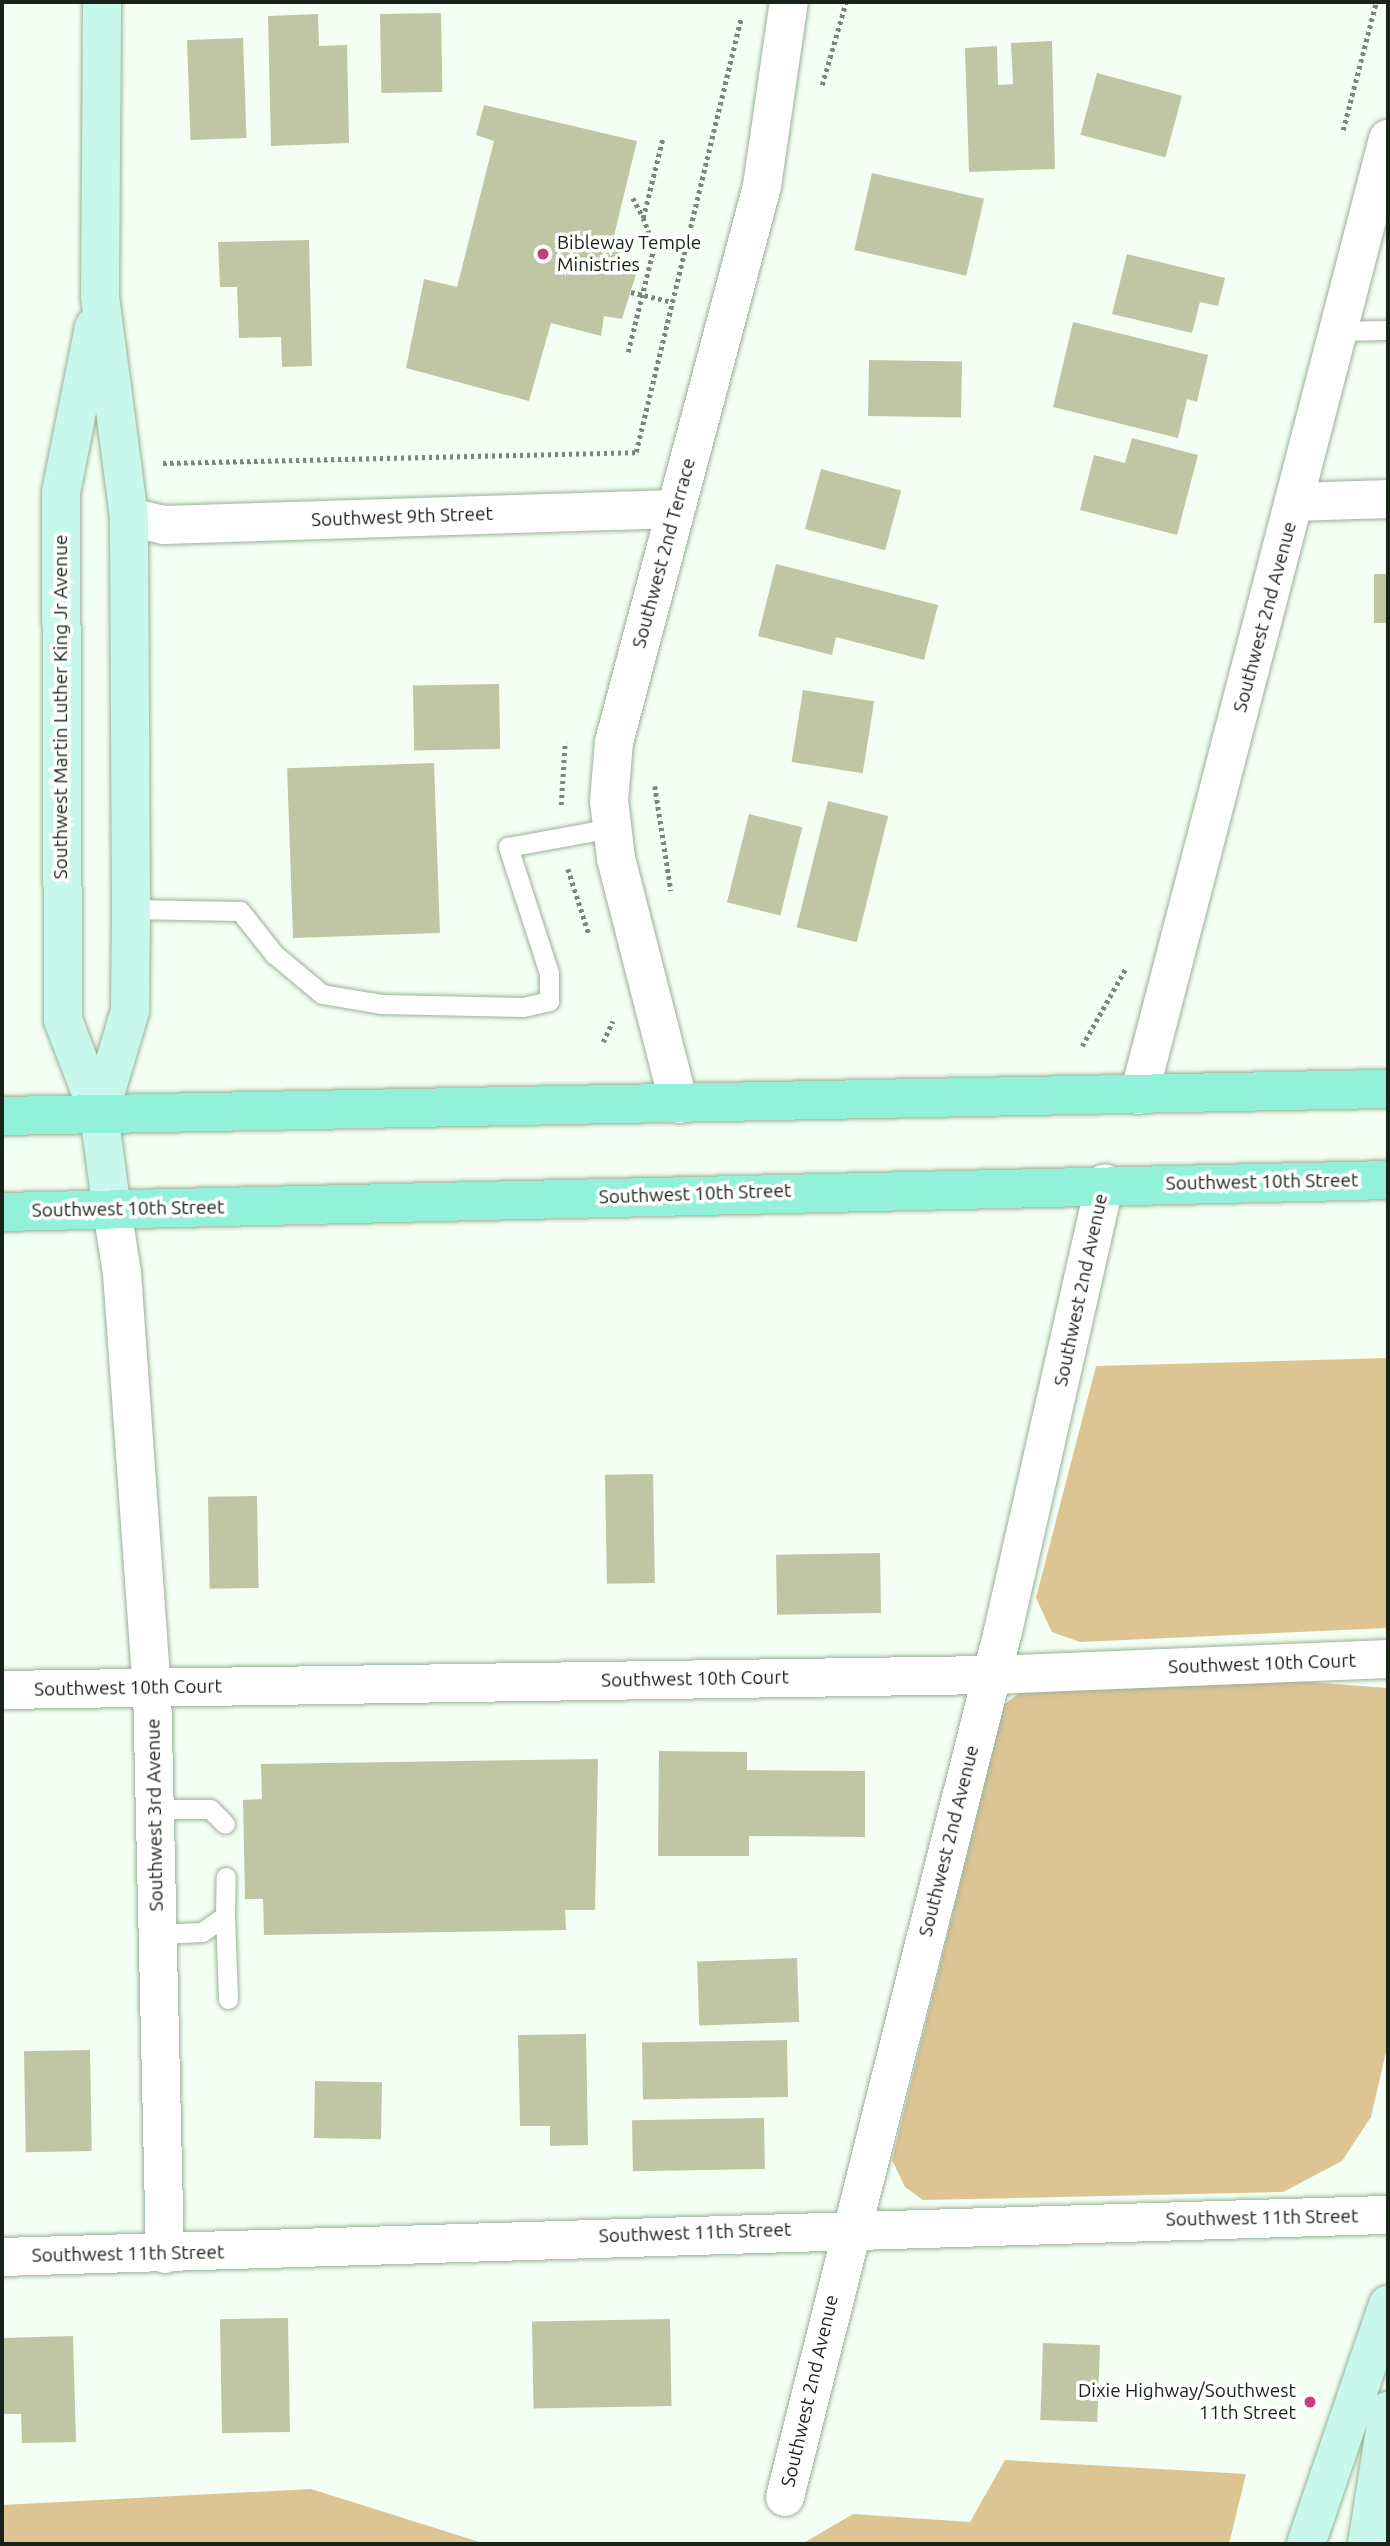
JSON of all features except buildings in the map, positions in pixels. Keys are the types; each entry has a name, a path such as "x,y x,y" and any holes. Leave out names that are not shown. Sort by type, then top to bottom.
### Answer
{"main road":[{"path":"2,1116 1388,1089"},
{"name":"Southwest 10th Street","path":"2,1212 1105,1183 1388,1181"}],"street":[{"name":"Southwest Martin Luther King Jr Avenue","path":"99,1114 130,1011 131,909 129,517 100,298 102,2"},
{"name":"Southwest 2nd Terrace","path":"679,1104 612,828 614,742 762,186 789,2"},
{"name":"Southwest 2nd Avenue","path":"1139,1095 1388,139"},
{"name":"Southwest Martin Luther King Jr Avenue","path":"100,298 61,492 63,1020 99,1114 112,1210"},
{"path":"1295,502 1388,499"},
{"name":"Southwest 9th Street","path":"129,517 164,525 675,509"},
{"name":"Southwest 2nd Avenue","path":"785,2497 849,2227 992,1675 1105,1183"},
{"name":"Southwest 3rd Avenue","path":"112,1210 122,1273 152,1687 165,2254"},
{"name":"Southwest 10th Court","path":"2,1690 992,1675 1388,1659"},
{"name":"Southwest 11th Street","path":"2,2257 165,2254 849,2227 1388,2216"},
{"path":"1306,2544 1388,2305"},
{"path":"1367,2544 1388,2411"}],"lane":[{"path":"1338,331 1388,330"},
{"path":"131,909 240,911 274,954 322,994 382,1004 523,1006 549,1001 549,973 508,847 612,828"},
{"path":"155,1809 210,1809 225,1824"},
{"path":"226,1877 228,1999"},
{"path":"158,1934 202,1932 225,1916"}],"path":[{"path":"818,100 846,2"},
{"path":"162,463 636,452 742,12"},
{"path":"643,218 663,137"},
{"path":"628,352 654,247 633,198"},
{"path":"631,292 672,302"},
{"path":"653,775 674,906"}],"shaded area":[{"path":"1388,1358 1388,1628 1080,1642 1052,1632 1036,1598 1096,1366"},
{"path":"1283,1680 1388,1688 1388,2043 1371,2117 1342,2161 1283,2192 923,2200 905,2187 892,2160 1004,1705 1025,1688"},
{"path":"1005,2460 1246,2474 1229,2544 802,2544 853,2514 970,2522"},
{"path":"311,2489 486,2544 2,2544 2,2505"}],"place":[{"name":"Bibleway Temple Ministries","path":"543,254"},
{"name":"Dixie Highway/Southwest 11th Street","path":"1310,2402"}]}
